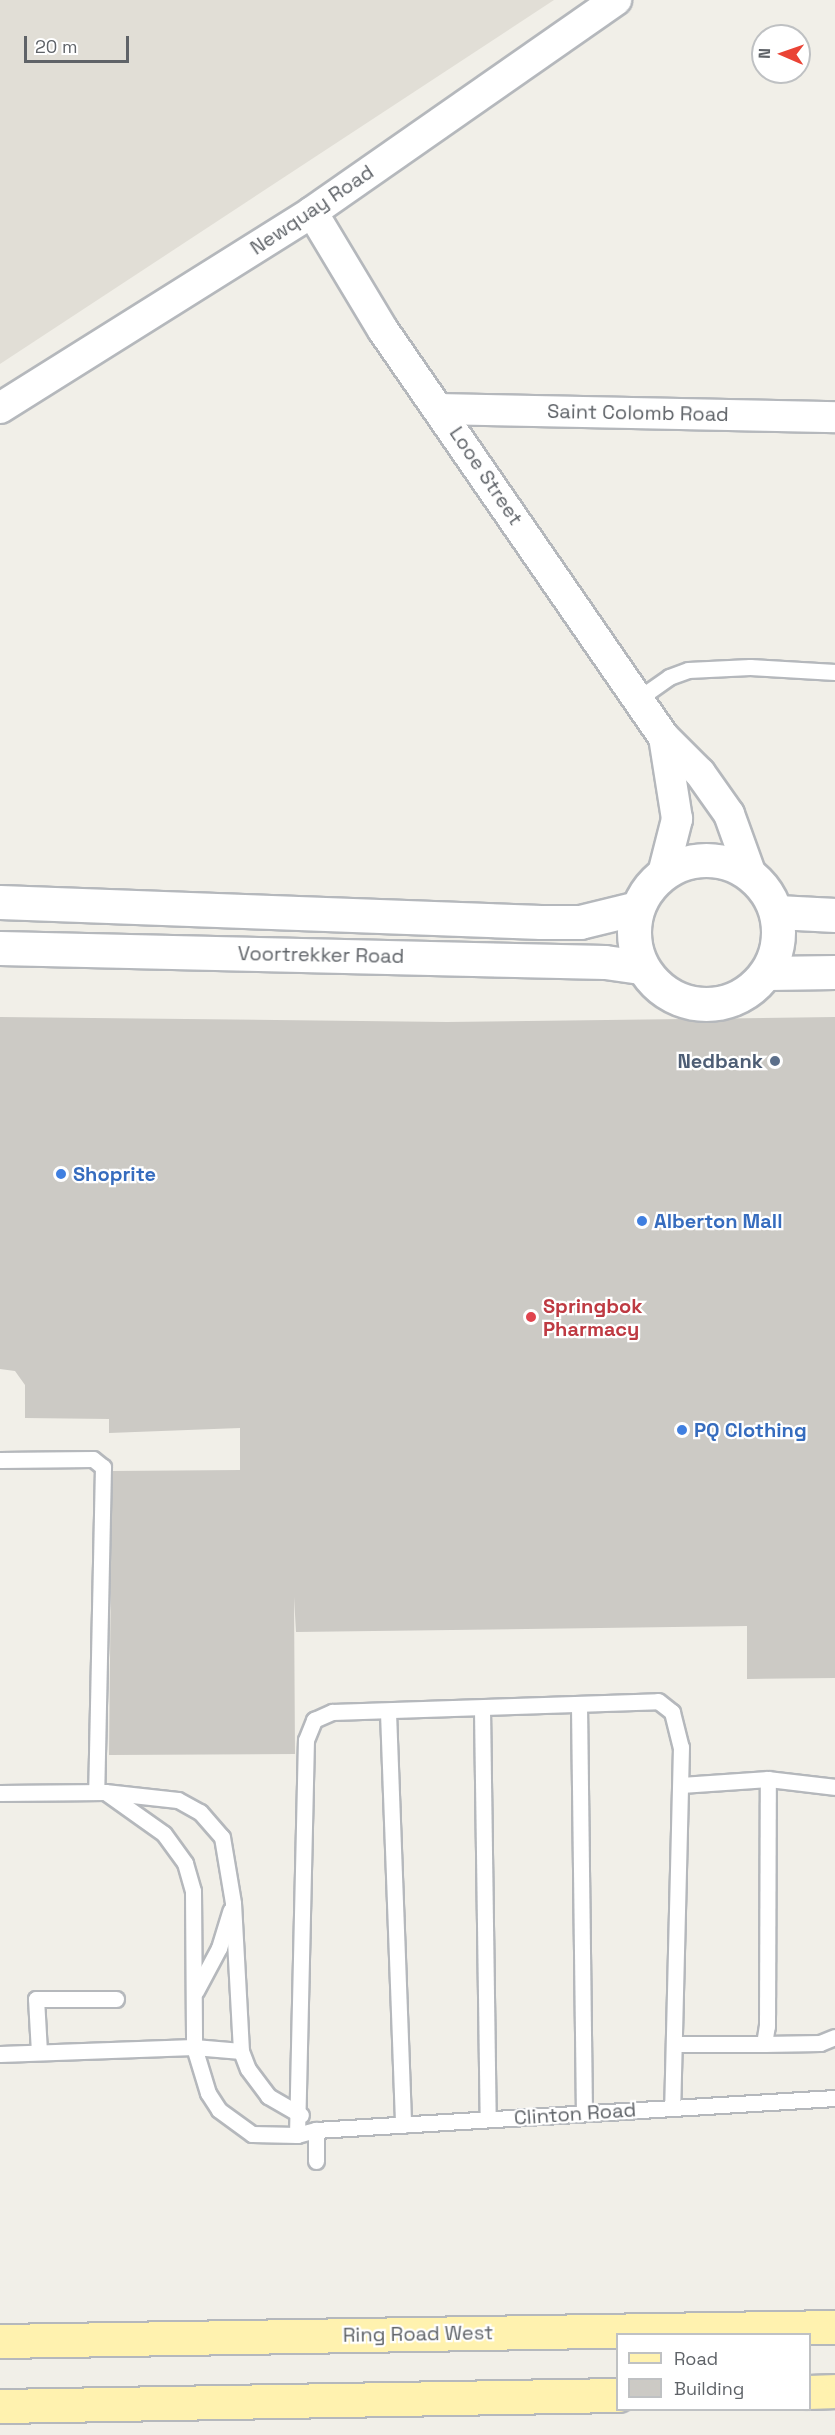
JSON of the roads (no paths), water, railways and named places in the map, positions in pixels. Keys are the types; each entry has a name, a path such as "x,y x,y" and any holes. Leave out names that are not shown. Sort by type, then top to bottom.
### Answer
{"main road":[{"path":"691,861 723,861 751,874 767,891 777,912 779,943 768,973 740,998 703,1006 667,995 642,967 633,938 637,909 647,889 663,874 691,861"},
{"name":"Voortrekker Road","path":"0,902 540,922 580,922 637,909"},
{"path":"777,912 835,915"},
{"name":"Voortrekker Road","path":"0,948 604,962 642,967"},
{"path":"768,973 835,972"},
{"name":"Ring Road West","path":"0,2341 835,2327"},
{"path":"811,2392 835,2391"},
{"path":"0,2406 616,2395"}],"street":[{"name":"Newquay Road","path":"0,408 312,212 616,0"},
{"name":"Looe Street","path":"312,212 383,330 441,409 664,737 700,773 729,814 751,874"},
{"name":"Saint Colomb Road","path":"441,409 835,417"},
{"name":"Looe Street","path":"663,874 677,819 664,737"}],"lane":[{"path":"638,699 669,677 688,670 750,667 835,672"},
{"path":"0,1460 93,1459 103,1467 100,1792"},
{"path":"297,2135 295,2110 306,1740 314,1720 332,1712 482,1709 658,1701 672,1712 681,1747 672,2108"},
{"path":"579,1705 584,2113"},
{"path":"482,1709 488,2120"},
{"path":"388,1712 403,2126"},
{"path":"681,1785 768,1779 835,1787"},
{"path":"764,2044 768,1779"},
{"path":"0,1793 100,1792 178,1800 200,1812 222,1838 233,1903 241,2051 248,2069 268,2096 295,2110 316,2130 316,2161"},
{"name":"Clinton Road","path":"100,1792 164,1834 185,1863 193,1891 194,2047 208,2093 234,2123 252,2134 297,2135 316,2130 835,2098"},
{"path":"194,1993 219,1948 233,1903"},
{"path":"39,2052 36,1999 116,1998"},
{"path":"674,2044 820,2043 835,2037"},
{"path":"0,2054 194,2047 241,2051"}],"place":[{"name":"Nedbank","path":"775,1061"},
{"name":"Shoprite","path":"61,1174"},
{"name":"Alberton Mall","path":"642,1221"},
{"name":"Springbok Pharmacy","path":"531,1317"},
{"name":"PQ Clothing","path":"682,1430"}]}
